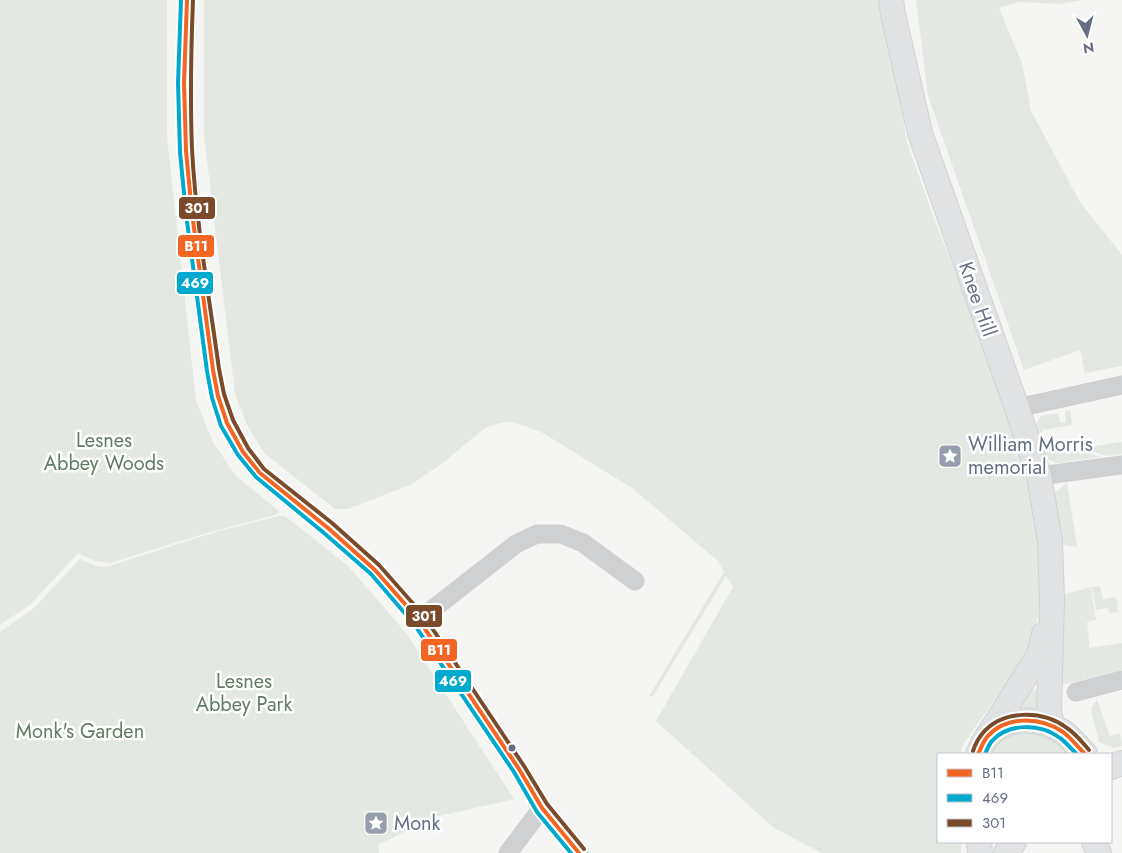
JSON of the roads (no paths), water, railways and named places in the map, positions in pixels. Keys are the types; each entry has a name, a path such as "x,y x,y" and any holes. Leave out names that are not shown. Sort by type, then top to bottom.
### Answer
{"main road":[{"name":"Knee Hill","path":"891,0 892,14 920,133 1017,408 1039,476 1050,542 1052,601 1049,710 1052,726"},
{"name":"Knee Hill","path":"982,746 1039,655 1052,601"},
{"name":"Knee Hill","path":"982,746 1004,726 1026,720 1052,726 1062,732 1084,753"}],"street":[{"path":"187,0 184,84 186,150 192,213 213,370 218,396 227,423 243,452 260,473 328,528 374,570 419,620 542,808 579,853"},
{"path":"1017,408 1122,385"},
{"path":"1039,476 1122,465"},
{"path":"419,620 516,544 537,534 561,534 583,543 635,581"},
{"path":"1076,692 1122,680"},
{"path":"508,853 542,808"}],"place":[{"name":"William Morris memorial","path":"950,456"},
{"name":"Monk","path":"376,823"}],"park label":[{"name":"Lesnes Abbey Woods","path":"104,452"},
{"name":"Lesnes Abbey Park","path":"244,692"},
{"name":"Monk's Garden","path":"80,731"}]}
